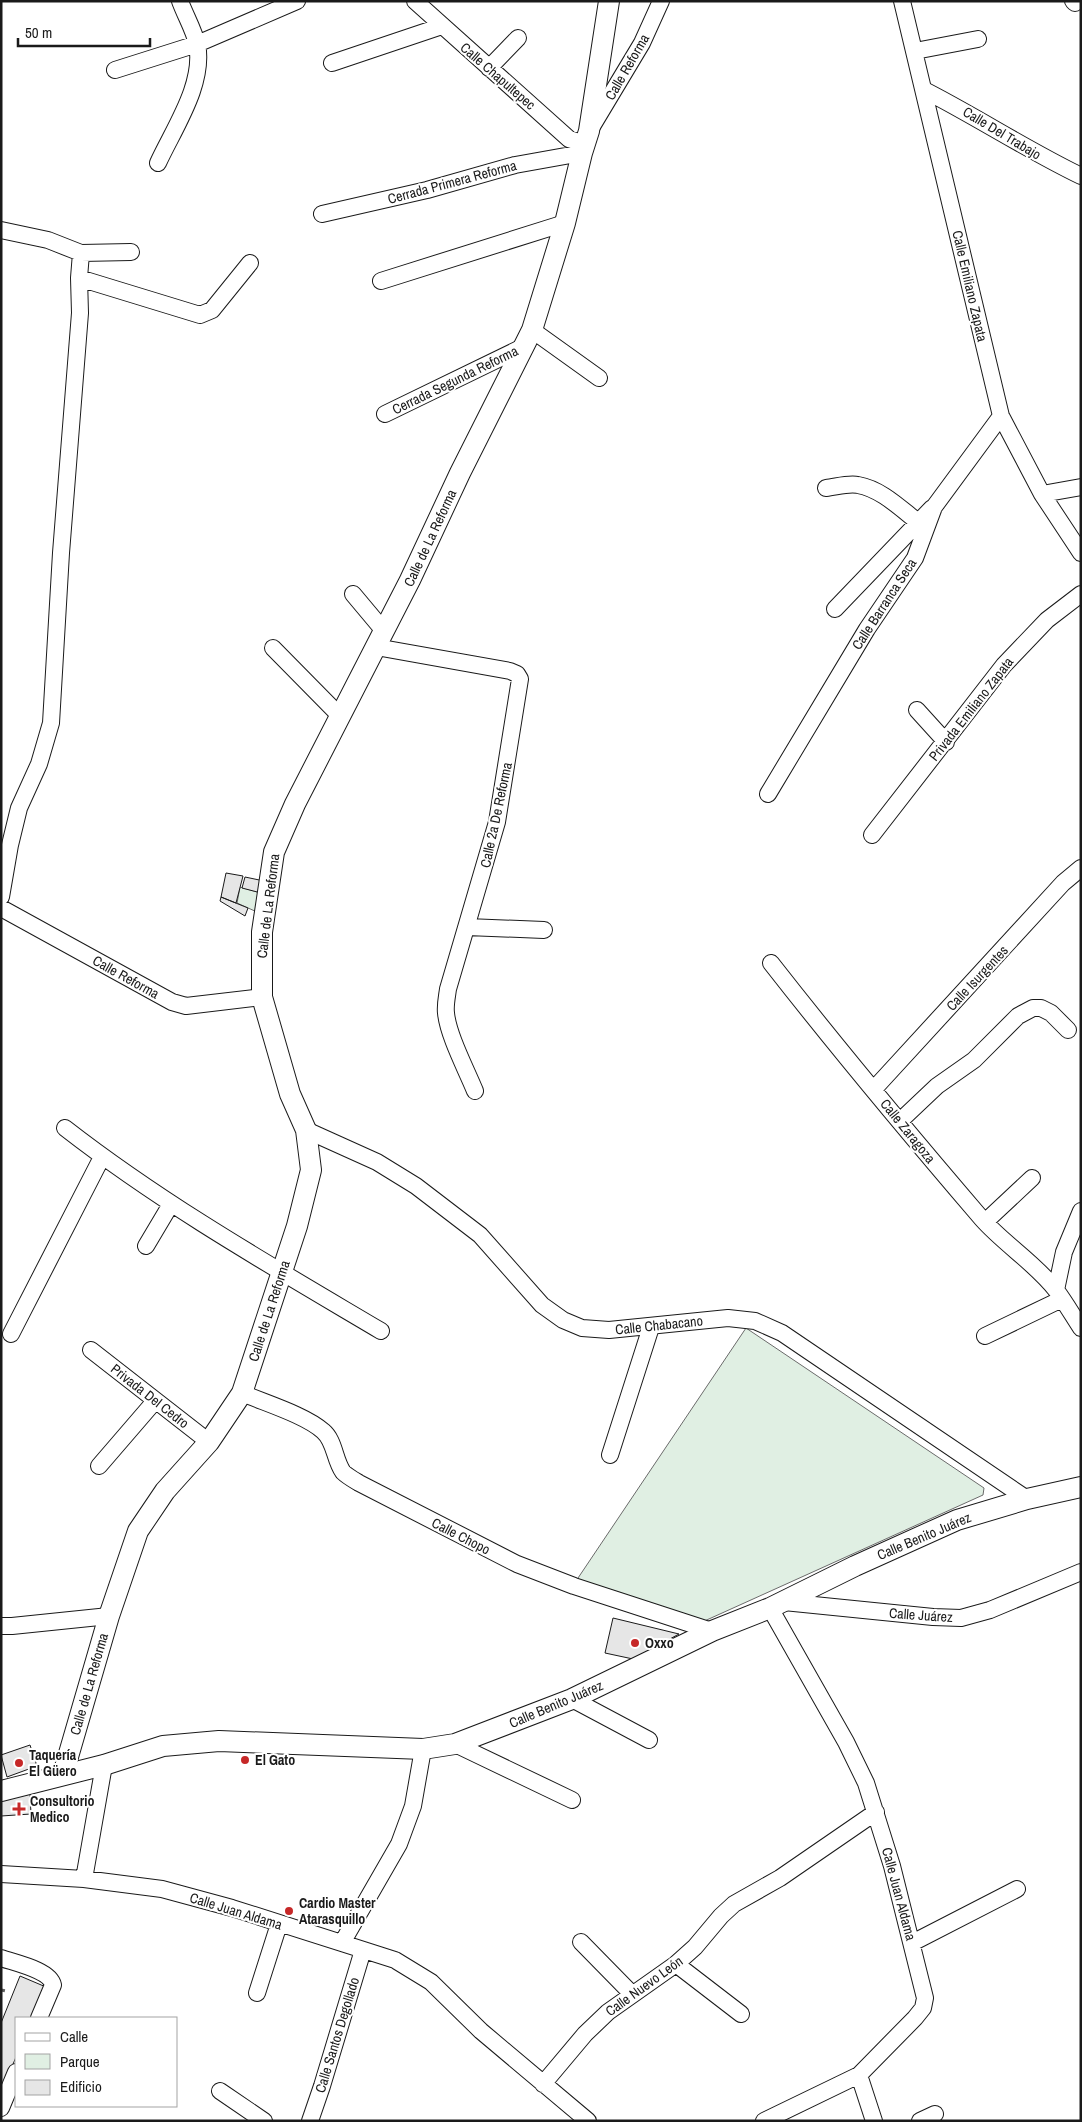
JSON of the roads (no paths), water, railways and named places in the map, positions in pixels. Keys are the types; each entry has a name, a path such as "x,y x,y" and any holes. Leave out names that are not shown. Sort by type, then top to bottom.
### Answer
{"street":[{"path":"158,163 194,89 198,67 197,44 180,1"},
{"path":"115,70 197,44 297,1"},
{"path":"585,142 609,1"},
{"name":"Calle Reforma","path":"585,142 642,43 661,1"},
{"name":"Calle Emiliano Zapata","path":"902,1 1001,416 1042,494 1081,553"},
{"name":"Calle Chapultepec","path":"422,3 442,26 569,139 585,142"},
{"path":"332,63 442,26"},
{"path":"489,68 518,38"},
{"path":"915,52 978,39"},
{"name":"Calle Del Trabajo","path":"924,90 972,115 1050,162 1081,176"},
{"name":"Cerrada Primera Reforma","path":"322,214 427,190 515,165 585,142"},
{"name":"Calle de La Reforma","path":"63,1774 108,1616 138,1531 165,1491 209,1442 242,1393 297,1226 311,1170 306,1130 290,1094 262,997 262,932 274,852 295,804 410,580 460,473 528,338 565,223 585,142"},
{"path":"381,281 565,223"},
{"path":"1,230 48,240 81,253 131,252"},
{"path":"1,898 19,808 39,764 51,723 61,553 80,313 79,278 81,253"},
{"path":"79,278 200,315 212,310 250,263"},
{"path":"528,338 599,378"},
{"name":"Cerrada Segunda Reforma","path":"385,414 528,338"},
{"name":"Calle Barranca Seca","path":"768,794 867,629 915,558 934,507 1001,416"},
{"path":"826,488 856,485 870,489 881,494 918,522"},
{"path":"1042,494 1081,487"},
{"path":"836,610 934,507"},
{"path":"353,594 380,639"},
{"name":"Privada Emiliano Zapata","path":"872,835 1004,665 1047,620 1081,594"},
{"name":"Calle 2a De Reforma","path":"380,639 510,671 517,674 520,679 498,822 448,989 446,1013 475,1091"},
{"path":"273,648 341,717"},
{"path":"917,710 946,742"},
{"name":"Calle Isurgentes","path":"874,1089 1063,883 1081,868"},
{"name":"Calle Reforma","path":"1,908 172,1002 186,1006 262,997"},
{"path":"467,927 544,930"},
{"name":"Calle Zaragoza","path":"771,963 850,1063 985,1222 1059,1294 1081,1328"},
{"path":"900,1121 938,1086 974,1060 1018,1016 1033,1008 1041,1008 1051,1012 1068,1030"},
{"path":"65,1128 102,1157 171,1204 381,1331"},
{"name":"Calle Chabacano","path":"306,1130 377,1162 416,1186 480,1235 542,1305 563,1320 582,1328 609,1330 728,1318 755,1321 782,1333 1027,1499"},
{"path":"11,1334 102,1157"},
{"path":"985,1222 1032,1178"},
{"path":"146,1246 171,1204"},
{"path":"985,1336 1059,1294 1064,1252 1081,1211"},
{"path":"610,1454 651,1327"},
{"name":"Privada Del Cedro","path":"91,1350 209,1442"},
{"name":"Calle Chopo","path":"242,1393 309,1421 324,1431 333,1446 338,1463 344,1473 359,1483 508,1560 574,1586 712,1631"},
{"path":"99,1466 155,1401"},
{"name":"Calle Benito Juárez","path":"1,1790 104,1765 163,1746 219,1741 423,1749 455,1744 572,1699 712,1631 777,1605 854,1566 957,1520 1027,1499 1078,1492"},
{"name":"Calle Juárez","path":"777,1605 961,1618 990,1610 1081,1572"},
{"name":"Calle Juan Aldama","path":"764,2121 859,2075 923,2008 924,1989 876,1812 866,1783 777,1605"},
{"path":"1,1626 108,1616"},
{"path":"572,1699 649,1740"},
{"path":"455,1744 572,1800"},
{"path":"342,1943 399,1844 413,1806 423,1749"},
{"path":"84,1879 104,1765"},
{"name":"Calle Nuevo León","path":"543,2084 585,2034 608,2012 676,1964 695,1947 721,1916 734,1904 780,1878 876,1812"},
{"name":"Calle Juan Aldama","path":"1,1874 84,1879 162,1889 232,1908 395,1960 431,1982 481,2031 588,2121"},
{"path":"912,1943 1017,1889"},
{"path":"257,1993 279,1924"},
{"path":"581,1942 632,1994"},
{"name":"Calle Santos Degollado","path":"310,2121 363,1950"},
{"path":"1,1958 46,1974 52,1979 53,1985 39,2017"},
{"path":"676,1964 741,2014"},
{"path":"1,2108 15,2074"},
{"path":"859,2075 874,2121"},
{"path":"220,2091 264,2121"}],"place":[{"name":"Oxxo","path":"635,1643"},
{"name":"El Gato","path":"245,1760"},
{"name":"Taquería El Güero","path":"19,1763"},
{"name":"Consultorio Medico","path":"19,1809"},
{"name":"Cardio Master Atarasquillo","path":"289,1911"}]}
